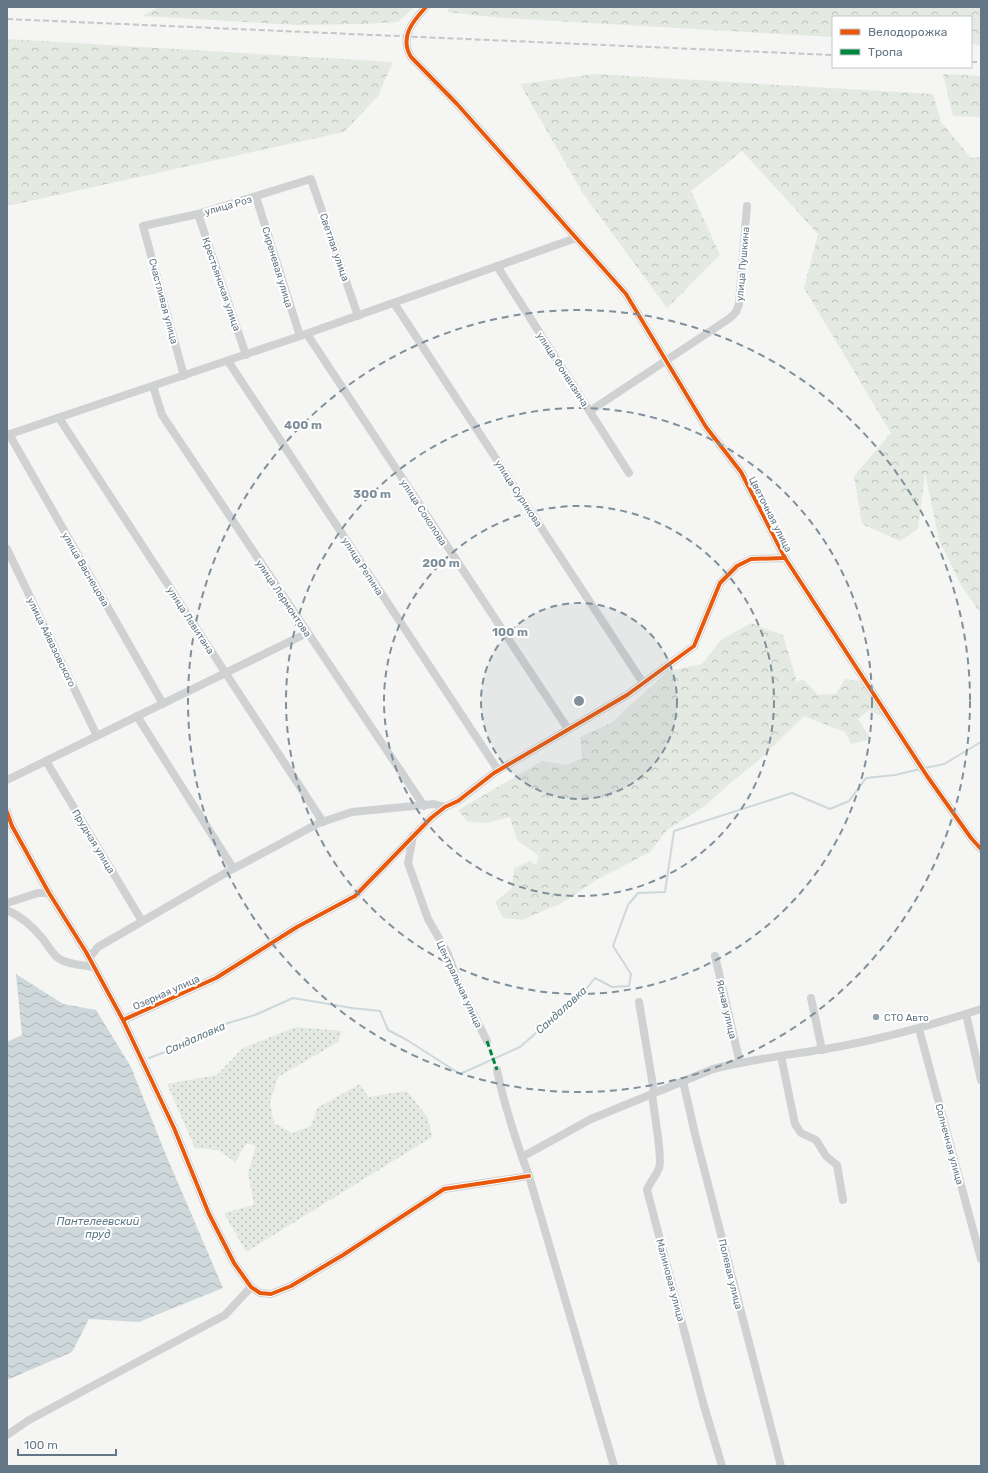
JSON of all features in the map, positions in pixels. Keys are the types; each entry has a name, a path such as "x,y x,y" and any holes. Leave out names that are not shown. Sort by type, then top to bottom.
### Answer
{"street":[{"name":"Цветочная улица","path":"426,7 408,29 406,37 408,51 411,57 456,104 626,294 706,427 741,472 785,558 918,763 967,832 981,848"},
{"name":"улица Роз","path":"143,226 198,214 311,179"},
{"name":"Светлая улица","path":"311,179 358,316"},
{"name":"Сиреневая улица","path":"256,197 303,335"},
{"name":"улица Пушкина","path":"590,411 730,318 736,312 739,304 746,206"},
{"name":"Крестьянская улица","path":"198,214 246,355"},
{"name":"Счастливая улица","path":"143,226 184,376"},
{"path":"8,434 246,355 576,238"},
{"name":"улица Фонвизина","path":"497,266 629,473"},
{"name":"улица Сурикова","path":"394,303 643,683"},
{"name":"улица Соколова","path":"303,335 568,729"},
{"name":"улица Репина","path":"228,361 498,770"},
{"name":"улица Лермонтова","path":"153,386 162,415 424,806"},
{"name":"улица Левитана","path":"59,418 323,822"},
{"name":"улица Васнецова","path":"8,434 163,704"},
{"name":"улица Айвазовского","path":"7,549 97,736"},
{"name":"Озерная улица","path":"123,1020 216,978 297,927 354,896 431,818 458,801 498,770 626,695 694,646 720,583 737,566 751,559 785,558"},
{"path":"7,780 308,633"},
{"path":"137,716 233,868"},
{"name":"Прудная улица","path":"46,761 142,921"},
{"path":"89,958 98,947 233,868 323,822 352,812 434,804 445,808"},
{"path":"7,812 10,827 89,958 123,1020 174,1128 209,1214 234,1263 251,1287 260,1292 271,1294 291,1286 343,1255 444,1189 529,1176"},
{"name":"Центральная улица","path":"413,836 408,863 428,919 448,954 460,987 487,1041"},
{"path":"7,903 38,893 49,893"},
{"path":"7,910 13,912 27,923 58,958 67,962 94,967"},
{"name":"Ясная улица","path":"715,956 740,1063"},
{"path":"811,998 822,1050"},
{"name":"Малиновая улица","path":"638,1002 653,1093 660,1167 650,1182 647,1190 704,1406 722,1466"},
{"path":"522,1157 591,1118 713,1069 740,1063 822,1050 919,1029 981,1009"},
{"path":"966,1014 981,1080"},
{"name":"Солнечная улица","path":"919,1029 981,1259"},
{"path":"781,1056 795,1124 801,1133 816,1140 826,1156 837,1165 843,1200"},
{"path":"497,1070 508,1115 529,1176 614,1466"},
{"name":"Полевая улица","path":"683,1081 695,1134 781,1466"},
{"path":"7,1434 29,1420 225,1315 251,1287"}],"green space":[{"path":"159,7 414,7 398,22 362,24 297,25 142,16"},
{"path":"450,7 981,7 981,45 972,44 972,16 832,16 832,37 502,18 447,12"},
{"path":"7,39 393,62 378,96 344,132 7,206"},
{"path":"595,74 933,94 941,122 971,158 981,157 981,614 961,585 939,540 925,473 918,529 900,541 862,524 854,476 891,433 804,288 818,234 742,151 691,191 720,255 667,308 582,192 520,84"},
{"path":"943,74 981,76 981,117 953,116"},
{"path":"751,623 783,635 797,682 803,679 818,695 836,694 845,679 865,682 885,718 869,710 858,719 871,739 851,744 845,732 804,716 759,760 705,806 667,830 650,852 598,879 560,904 522,920 503,918 495,902 512,888 514,868 530,861 536,865 539,856 517,840 510,817 487,823 467,821 458,810 542,761 566,765 582,758 580,737 611,723 668,671 702,664 721,640"},
{"path":"296,1027 342,1031 338,1042 278,1077 270,1102 274,1123 292,1133 311,1126 317,1108 360,1084 368,1097 407,1091 428,1118 432,1137 246,1252 224,1213 254,1205 248,1173 256,1146 247,1143 235,1162 219,1150 195,1148 167,1084 217,1075 243,1048"}],"water":[{"name":"Пантелеевский пруд","path":"16,974 63,1004 96,1010 131,1067 166,1155 223,1288 139,1322 89,1319 72,1352 7,1380 7,1042 22,1035"}],"waterway":[{"name":"Сандаловка","path":"925,768 944,764 981,742"},
{"name":"Сандаловка","path":"149,1058 197,1040 215,1027 255,1015 293,998 380,1011 388,1030 407,1040 460,1074 520,1047 587,988 595,978 612,987 629,986 631,974 613,946 628,905 638,893 665,892 674,831 792,793 830,809 849,801 866,778 895,775 920,769"}],"railway":[{"path":"7,19 832,55"},
{"path":"972,62 981,62"}],"marked path":[{"path":"487,1041 497,1070"}],"cycle path":[{"path":"426,7 412,24 407,36 406,43 411,57 457,104 626,294 706,427 741,472 785,558 927,776 971,838 981,849"},
{"path":"123,1020 216,978 297,927 355,896 431,818 445,807 458,801 494,773 627,695 694,646 720,583 737,566 751,559 785,558"},
{"path":"7,812 12,826 49,893 86,952 123,1020 174,1128 209,1214 234,1263 251,1287 260,1293 271,1294 291,1286 343,1255 444,1189 529,1176"}],"place":[{"name":"СТО Авто","path":"876,1017"}]}
